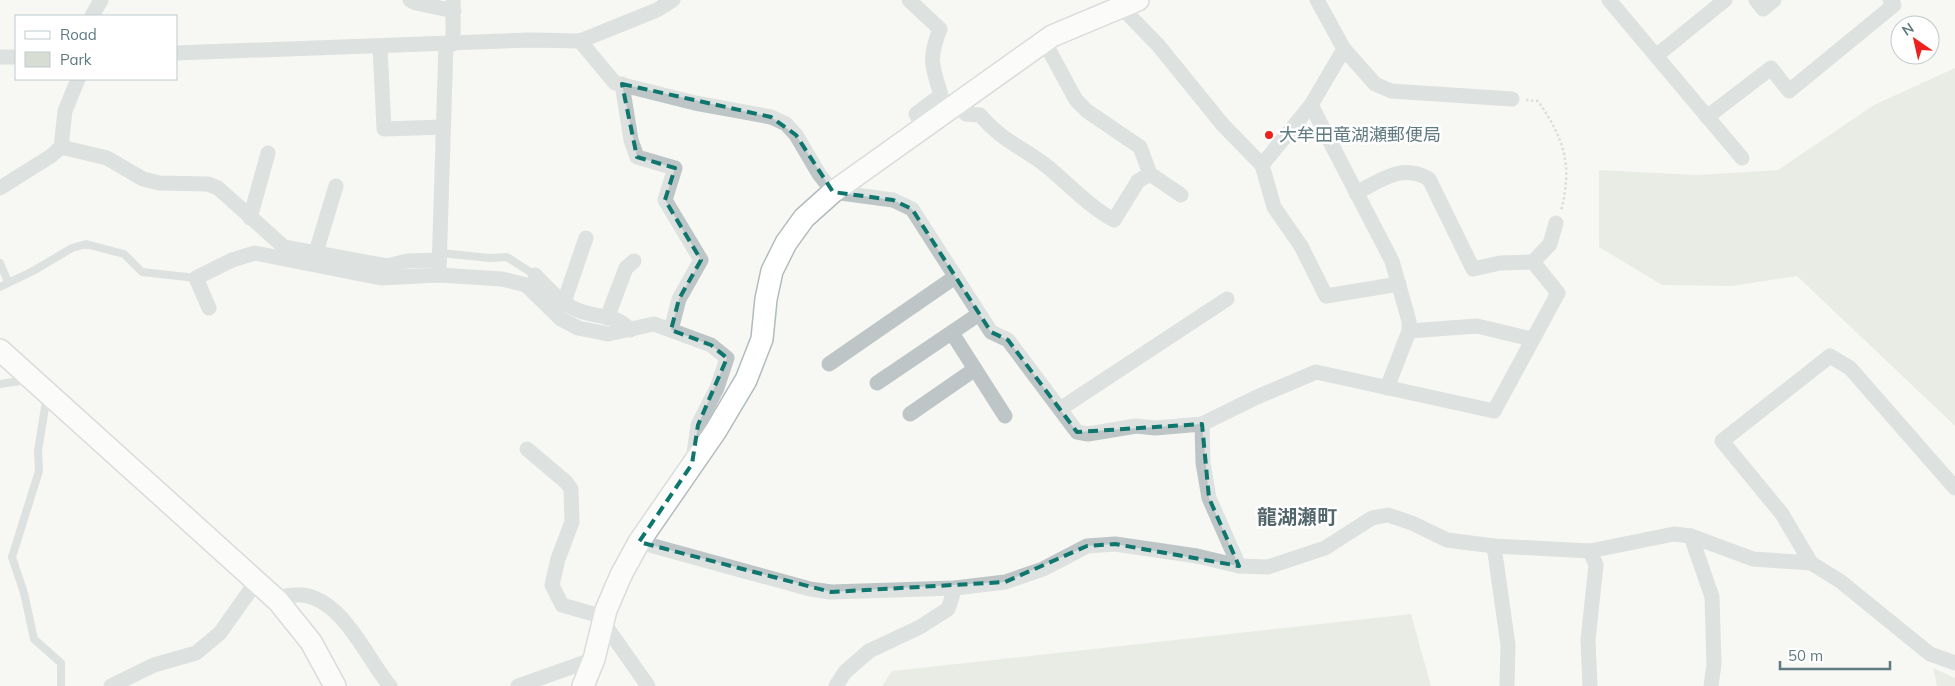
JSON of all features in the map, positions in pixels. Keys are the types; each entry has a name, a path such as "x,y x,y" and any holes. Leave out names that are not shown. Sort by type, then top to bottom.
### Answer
{"street":[{"path":"93,15 101,0"},
{"path":"410,0 416,3 455,3 449,44 443,127 439,263"},
{"path":"178,53 580,41 657,10 673,0"},
{"path":"909,0 940,30 932,48 932,64 941,95 916,114 924,126"},
{"path":"1317,0 1344,49 1375,84 1391,91 1512,99"},
{"path":"1609,0 1742,158"},
{"path":"1656,56 1725,0"},
{"path":"1756,0 1763,9 1774,0"},
{"path":"1707,117 1771,68 1789,90 1894,5 1890,0"},
{"path":"583,686 594,659 604,619 621,575 639,542 746,380 762,339 766,299 772,271 786,243 804,218 833,192 1044,41 1130,3 1158,45 1223,125 1262,165 1274,207 1301,246 1326,296 1399,284"},
{"path":"580,41 615,83 695,103 771,117 786,124 796,135 819,174 833,192 893,200 912,210 991,332 1008,340 1077,432 1088,434 1136,426 1202,424 1257,397 1316,372 1494,411 1531,339 1558,293 1532,262"},
{"path":"1044,41 1076,100 1140,147 1150,174 1181,195"},
{"path":"380,47 384,129 443,127"},
{"path":"1262,165 1311,105 1344,49"},
{"path":"0,57 15,57"},
{"path":"0,188 51,156 61,146 65,111 78,80"},
{"path":"622,84 631,140 638,157 675,168 665,200 701,260 680,299 671,330"},
{"path":"957,103 966,114 980,115 994,132 1044,164 1102,214 1114,220 1138,181 1150,174"},
{"path":"1311,105 1392,261 1409,321 1409,331 1387,388"},
{"path":"61,146 108,158 143,179 159,183 208,184 218,188 284,247 387,266 407,261 439,263 526,285 561,319 578,328 608,334 654,324 711,344 727,358 717,388 698,425 692,464"},
{"path":"250,218 268,153"},
{"path":"1356,193 1402,171 1417,172 1429,179 1473,269 1500,264 1532,262 1550,244 1556,223"},
{"path":"316,252 336,186"},
{"path":"564,302 586,238"},
{"path":"209,308 196,278 232,260 255,254 381,278 439,263"},
{"path":"607,318 626,268 634,261"},
{"path":"534,275 564,302 580,311 622,321 630,330"},
{"path":"828,364 955,277"},
{"path":"1060,409 1227,299"},
{"path":"877,383 979,314"},
{"path":"1409,331 1476,326 1531,339"},
{"path":"952,332 1005,416"},
{"path":"0,350 274,598 311,642 334,686"},
{"path":"1955,488 1850,368 1830,356 1722,441 1782,514 1811,563 1840,581 1930,654 1955,663"},
{"path":"910,414 975,369"},
{"path":"1202,424 1203,463 1209,498 1239,566"},
{"path":"528,449 566,482 571,489 572,522 558,559 552,585 562,605 604,619 648,686"},
{"path":"639,542 810,589 832,592 955,588 1005,582 1043,569 1086,546 1115,544 1197,556 1239,566 1268,567 1325,548 1372,518 1388,516 1412,523 1446,540 1494,546 1590,551 1674,534 1691,536 1753,559 1811,563"},
{"path":"1691,536 1712,597 1714,664 1711,686"},
{"path":"1494,546 1508,646 1508,686"},
{"path":"1590,551 1596,565 1588,640 1590,686"},
{"path":"111,686 154,665 196,653 220,633 256,582"},
{"path":"836,686 845,672 869,651 920,628 948,609 955,588"},
{"path":"274,598 302,595 320,602 338,616 361,641 390,686"},
{"path":"518,686 594,659"}],"lane":[{"path":"0,286 33,271 72,248 86,244 124,254 142,272 196,278"},
{"path":"439,263 507,257 534,275"},
{"path":"0,264 8,282"},
{"path":"0,384 40,386 39,471 12,557 24,593 34,639 60,663 61,686"}],"path":[{"path":"1512,99 1538,101 1565,149 1567,161 1564,198 1556,223"}],"highlighted area":[{"path":"622,84 771,117 796,135 833,192 893,200 912,209 991,332 1008,340 1077,432 1202,424 1209,498 1239,566 1115,544 1087,546 1005,582 831,592 639,542 692,464 698,425 727,358 711,345 671,330 679,299 701,260 665,200 675,168 637,157"}],"green space":[{"path":"1955,68 1955,426 1797,276 1732,286 1662,285 1599,247 1599,170 1696,175 1778,170 1874,105"},
{"path":"1411,614 1431,686 882,686 892,671"},
{"path":"1933,668 1955,678 1955,686 1937,686"}],"place":[{"name":"大牟田竜湖瀬郵便局","path":"1269,135"}],"district":[{"name":"龍湖瀬町","path":"1297,517"}]}
